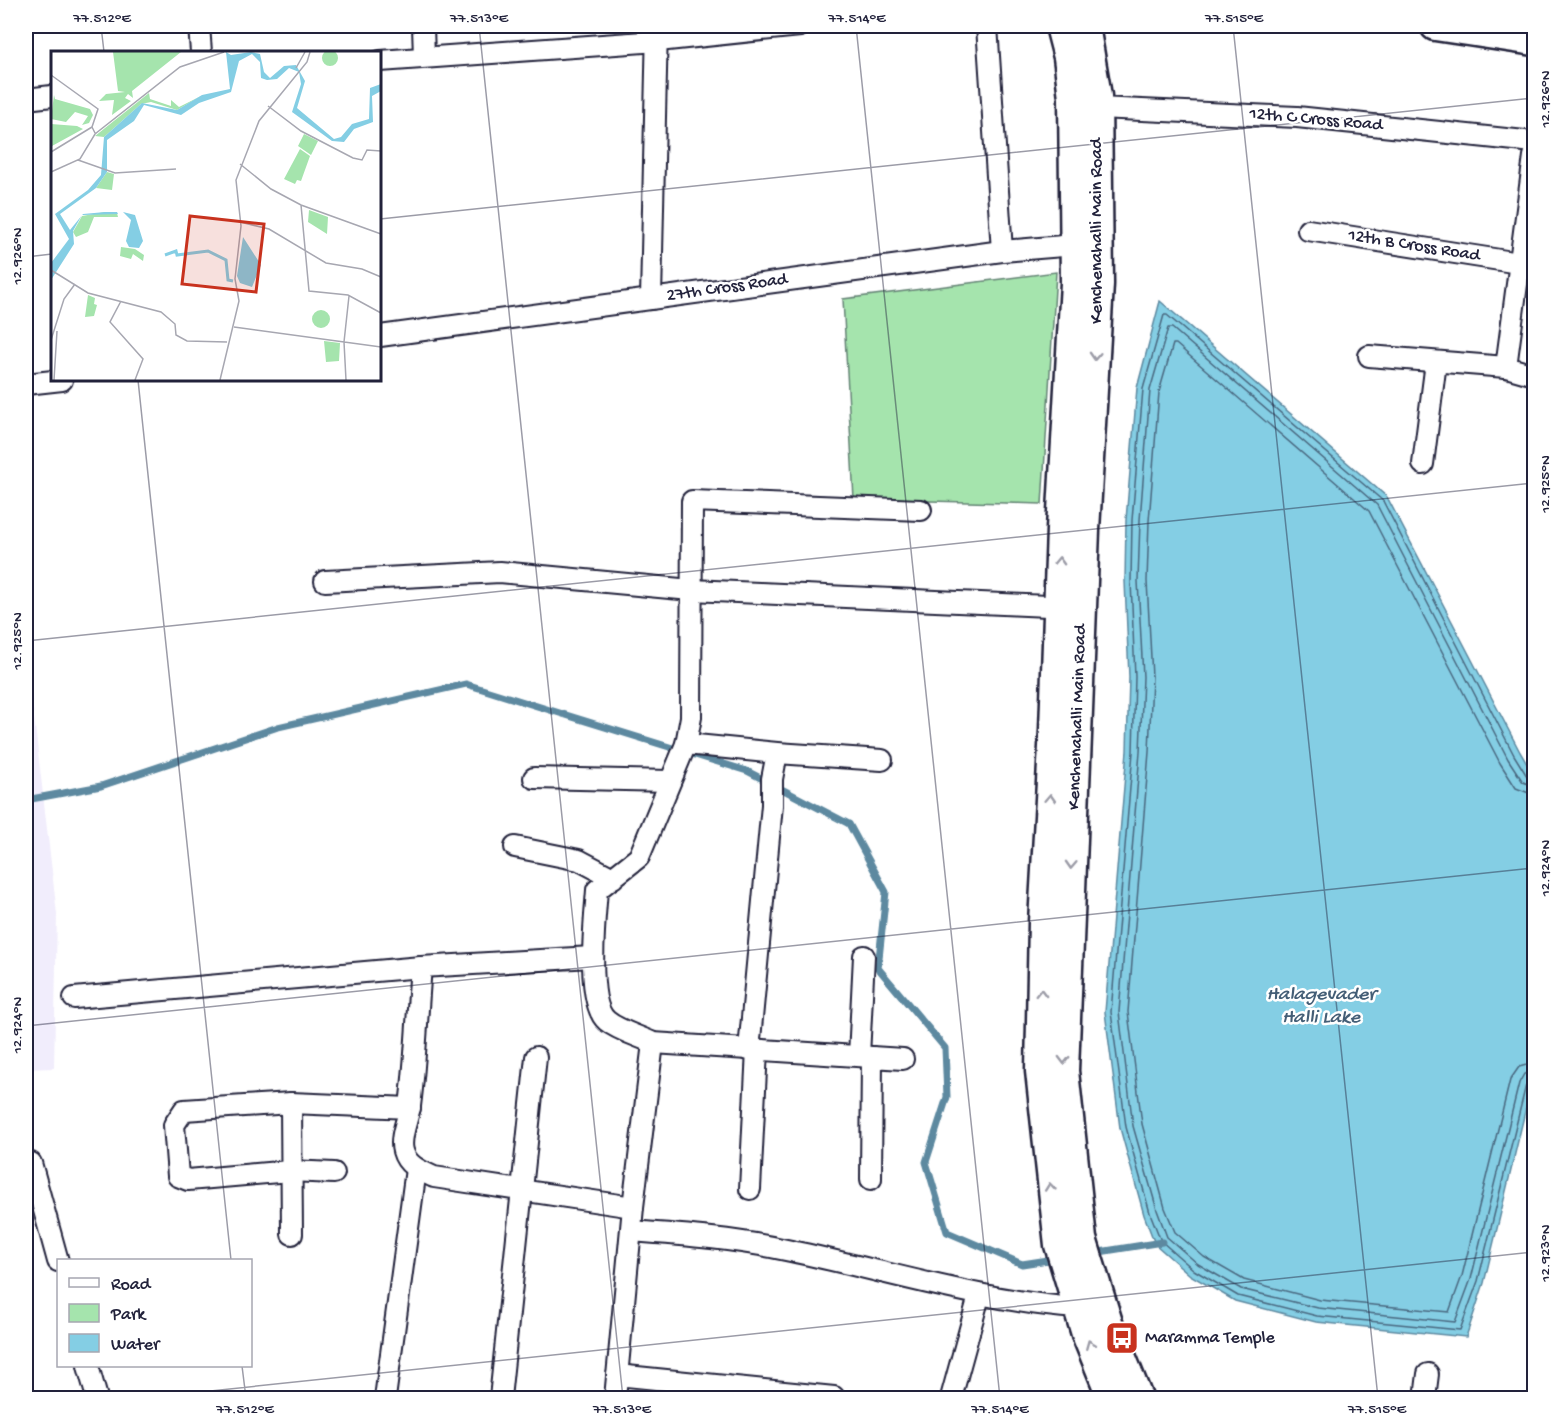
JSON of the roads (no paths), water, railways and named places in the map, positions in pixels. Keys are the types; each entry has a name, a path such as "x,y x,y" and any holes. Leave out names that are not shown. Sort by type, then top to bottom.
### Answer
{"main road":[{"name":"Kenchenahalli Main Road","path":"1060,26 1068,57 1073,97 1075,245 1070,607"},
{"name":"Kenchenahalli Main Road","path":"1085,26 1092,53 1098,108 1100,284 1043,922 1040,1071 1070,1242 1080,1275 1109,1326 1138,1398"},
{"path":"1435,26 1534,41"},
{"name":"Kenchenahalli Main Road","path":"1080,1275 1078,1308 1112,1398"}],"street":[{"path":"199,26 201,51"},
{"path":"423,26 424,57"},
{"path":"381,61 657,33 800,26"},
{"path":"987,26 1002,251"},
{"path":"651,299 657,33"},
{"path":"26,99 51,96"},
{"name":"12th C Cross Road","path":"1098,108 1297,117 1534,141"},
{"path":"1506,367 1519,263 1530,215 1534,156"},
{"name":"12th B Cross Road","path":"1308,230 1519,263"},
{"name":"27th Cross Road","path":"381,336 1002,251 1075,245"},
{"path":"1369,356 1506,367 1534,375"},
{"path":"1423,464 1436,362"},
{"path":"26,384 53,381"},
{"path":"903,1059 653,1043 606,1020 596,999 592,957 597,890 639,857 685,745 691,717 692,501 921,510"},
{"path":"325,581 500,572 691,590 1070,607"},
{"path":"685,745 882,760"},
{"path":"750,1189 753,1050 772,805 772,779 777,753"},
{"path":"534,778 672,776"},
{"path":"515,847 579,860 613,878"},
{"path":"864,956 871,1179"},
{"path":"74,998 421,967 592,957"},
{"path":"421,967 410,1108 402,1140 403,1152 416,1169 434,1177 633,1207"},
{"path":"615,1398 633,1207 653,1043"},
{"path":"500,1398 536,1057"},
{"path":"334,1173 290,1171 188,1180 178,1176 174,1125 184,1110 291,1103 410,1108"},
{"path":"291,1103 292,1234"},
{"path":"26,1163 31,1163 57,1259"},
{"path":"386,1398 416,1169"},
{"path":"631,1231 717,1238 789,1250 979,1296 1078,1308"},
{"path":"951,1398 979,1296"},
{"path":"89,1367 97,1398"},
{"path":"1425,1398 1428,1374"},
{"path":"617,1375 834,1397"}],"water":[{"name":"Halagevader Halli Lake","path":"1160,301 1387,497 1534,776 1534,1074 1484,1283 1466,1337 1316,1322 1235,1301 1190,1275 1155,1244 1144,1215 1120,1128 1105,1012 1127,751 1129,677 1125,581 1126,520 1137,388"}],"waterway":[{"path":"26,800 101,786 278,727 466,684 747,771 849,824 886,892 878,968 945,1048 947,1097 926,1162 947,1232 1022,1264 1055,1259"},
{"path":"1093,1253 1162,1242"}],"place":[{"name":"Maramma Temple","path":"1122,1338"}]}
